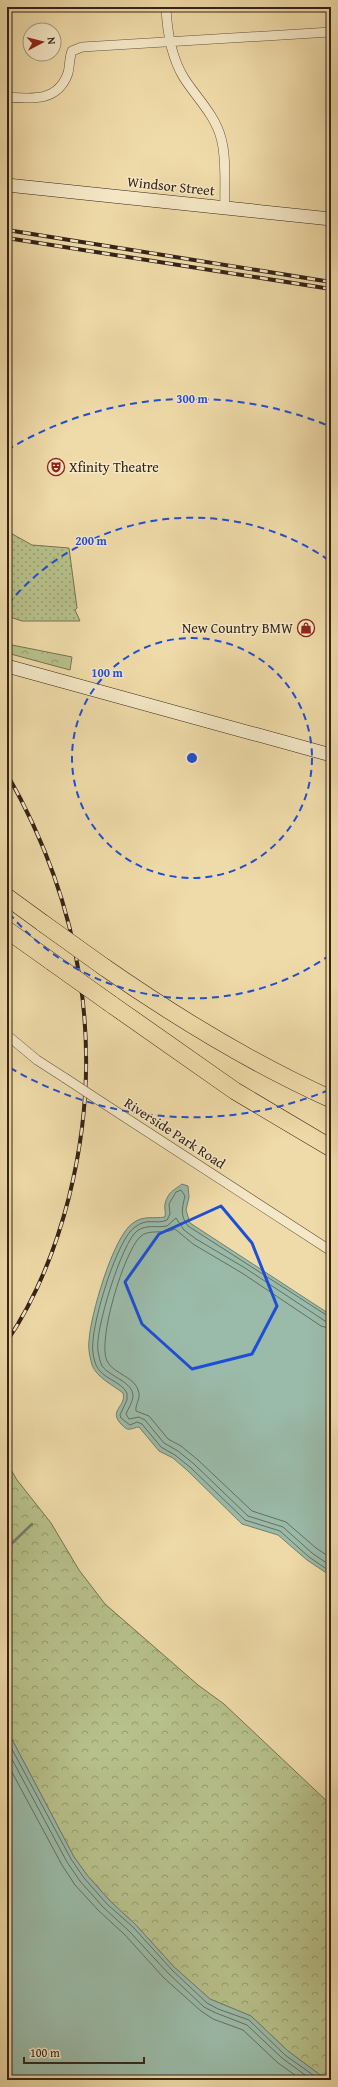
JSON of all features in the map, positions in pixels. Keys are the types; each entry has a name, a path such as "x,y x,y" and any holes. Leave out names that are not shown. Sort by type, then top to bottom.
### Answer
{"highway":[{"path":"7,897 104,967 153,1000 226,1045 285,1077 331,1099"},
{"path":"7,930 235,1091 331,1148"}],"main road":[{"name":"Windsor Street","path":"7,185 331,219"},
{"path":"7,666 331,755"}],"street":[{"path":"166,7 167,29 170,42 183,76 212,117 221,138 225,208"},
{"path":"7,97 36,99 51,94 65,79 71,54 76,49 88,46 331,32"},
{"name":"Riverside Park Road","path":"7,1035 37,1060 331,1251"}],"highlighted area":[{"path":"221,1206 252,1243 277,1306 252,1354 192,1369 142,1324 125,1282 159,1234"}],"green space":[{"path":"7,531 32,545 69,548 77,608 75,610 80,621 22,621 7,616"},
{"path":"7,644 72,657 70,670 7,653"},
{"path":"7,1463 17,1480 51,1523 79,1570 105,1604 198,1685 224,1704 331,1805 331,2080 327,2080 288,2051 251,2016 210,1999 174,1967 135,1924 110,1901 87,1875 74,1857 7,1730"}],"water":[{"path":"182,1184 188,1186 189,1197 186,1210 190,1223 331,1315 331,1576 307,1560 278,1535 242,1524 188,1471 173,1458 159,1451 139,1427 127,1429 124,1427 116,1416 122,1402 123,1393 101,1377 94,1370 92,1365 89,1353 89,1344 93,1314 104,1278 118,1244 125,1231 133,1223 145,1218 165,1217 165,1206 168,1196"},
{"path":"7,1730 74,1857 87,1875 110,1901 135,1924 174,1967 210,1999 251,2016 288,2051 327,2080 7,2080"}],"waterway":[{"path":"7,1548 32,1524"}],"railway":[{"path":"7,230 331,282"},
{"path":"7,238 331,289"},
{"path":"7,774 33,824 54,875 69,927 80,980 85,1033 85,1087 80,1142 69,1197 58,1235 44,1272 28,1307 7,1341"}],"place":[{"name":"Xfinity Theatre","path":"56,467"},
{"name":"New Country BMW","path":"306,628"}]}
